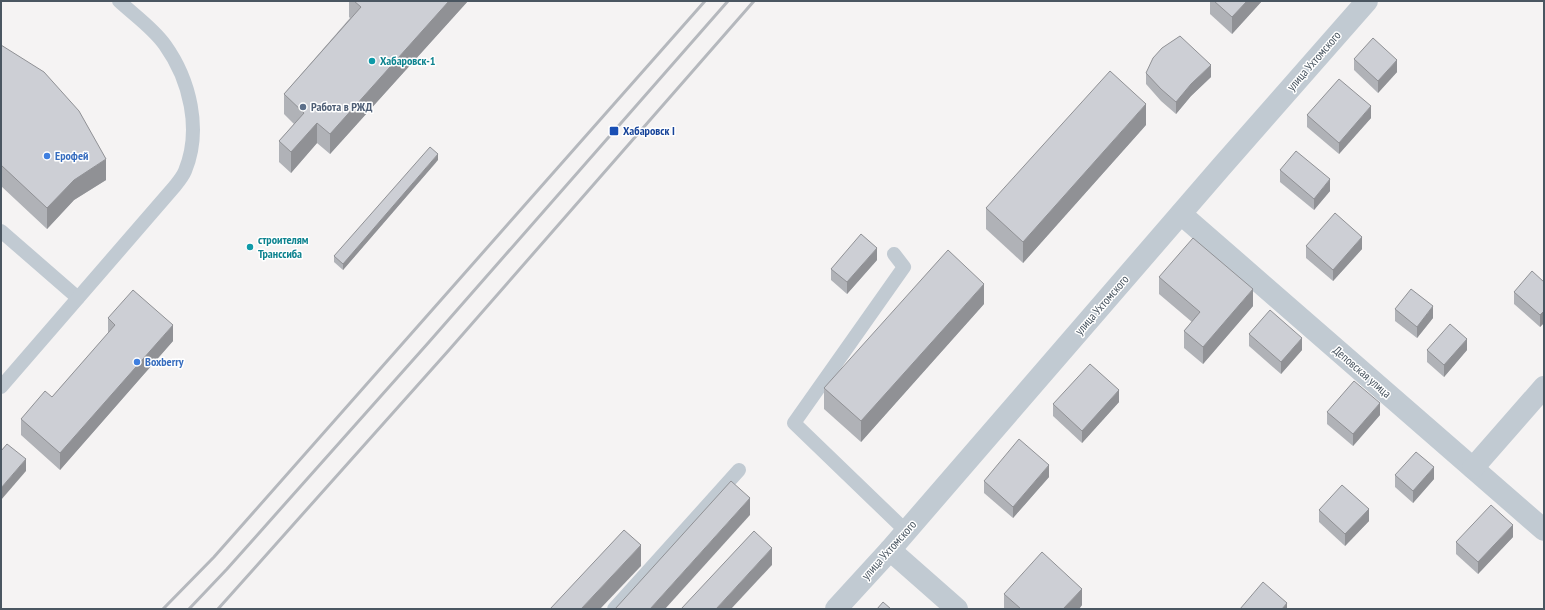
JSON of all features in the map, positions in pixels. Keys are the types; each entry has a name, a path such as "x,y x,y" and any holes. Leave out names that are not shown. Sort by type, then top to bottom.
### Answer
{"street":[{"name":"улица Ухтомского","path":"836,609 890,550 1367,1"},
{"name":"Деповская улица","path":"1181,214 1544,530"},
{"path":"1473,468 1544,387"},
{"path":"890,550 956,609"}],"lane":[{"path":"1,387 175,186 185,172 191,152 193,127 190,99 180,71 165,45 142,21 119,1"},
{"path":"1,231 78,298"},
{"path":"894,254 904,267 794,423 906,531"},
{"path":"614,609 738,470"}],"building":[{"name":"Хабаровск-1","path":"354,1 449,1 330,134 317,123 291,152 279,141 304,113 284,94 361,7"},
{"path":"1214,1 1247,1 1232,17"},
{"path":"1180,36 1211,65 1191,84 1176,102 1146,73 1153,58 1162,48"},
{"path":"1373,38 1397,60 1378,81 1354,59"},
{"name":"Ерофей","path":"1,45 44,72 79,111 106,159 74,180 47,208 1,165"},
{"path":"1110,71 1146,104 1023,242 986,208"},
{"path":"1339,79 1371,106 1339,143 1307,115"},
{"path":"430,147 438,154 343,264 334,256"},
{"path":"1296,151 1330,179 1314,199 1280,170"},
{"path":"1335,213 1362,237 1333,270 1306,246"},
{"path":"861,234 877,248 847,282 831,269"},
{"path":"1193,238 1253,289 1203,347 1184,331 1200,312 1159,277"},
{"path":"948,250 984,284 861,421 824,388"},
{"path":"1532,271 1544,282 1544,311 1540,315 1514,292"},
{"path":"1411,289 1433,306 1417,327 1395,309"},
{"path":"133,290 173,325 60,453 21,419 45,391 52,397 115,325 108,318"},
{"path":"1270,310 1302,338 1281,362 1249,334"},
{"path":"1450,324 1467,339 1444,365 1427,350"},
{"path":"1090,364 1119,390 1082,431 1053,404"},
{"path":"1354,381 1380,403 1353,434 1327,412"},
{"path":"1019,439 1049,465 1013,507 984,481"},
{"path":"7,444 26,459 1,488 1,451"},
{"path":"1416,452 1434,467 1413,491 1395,475"},
{"path":"731,481 750,498 650,609 615,609"},
{"path":"1342,485 1369,509 1345,534 1319,510"},
{"path":"1491,505 1513,525 1478,562 1456,542"},
{"path":"624,530 641,545 581,609 550,609"},
{"path":"754,531 772,548 716,609 681,609"},
{"path":"1042,552 1082,589 1063,609 1021,609 1004,594"},
{"path":"1263,582 1287,603 1282,609 1240,609"},
{"path":"883,602 891,609 877,609"}],"railway":[{"path":"163,609 214,557 705,1"},
{"path":"189,609 227,569 429,342 728,1"},
{"path":"218,609 449,350 754,1"}],"place":[{"name":"Хабаровск-1","path":"372,61"},
{"name":"Работа в РЖД","path":"303,107"},
{"name":"Хабаровск I","path":"614,131"},
{"name":"Ерофей","path":"47,156"},
{"name":"строителям Транссиба","path":"250,247"},
{"name":"Boxberry","path":"137,362"}]}
